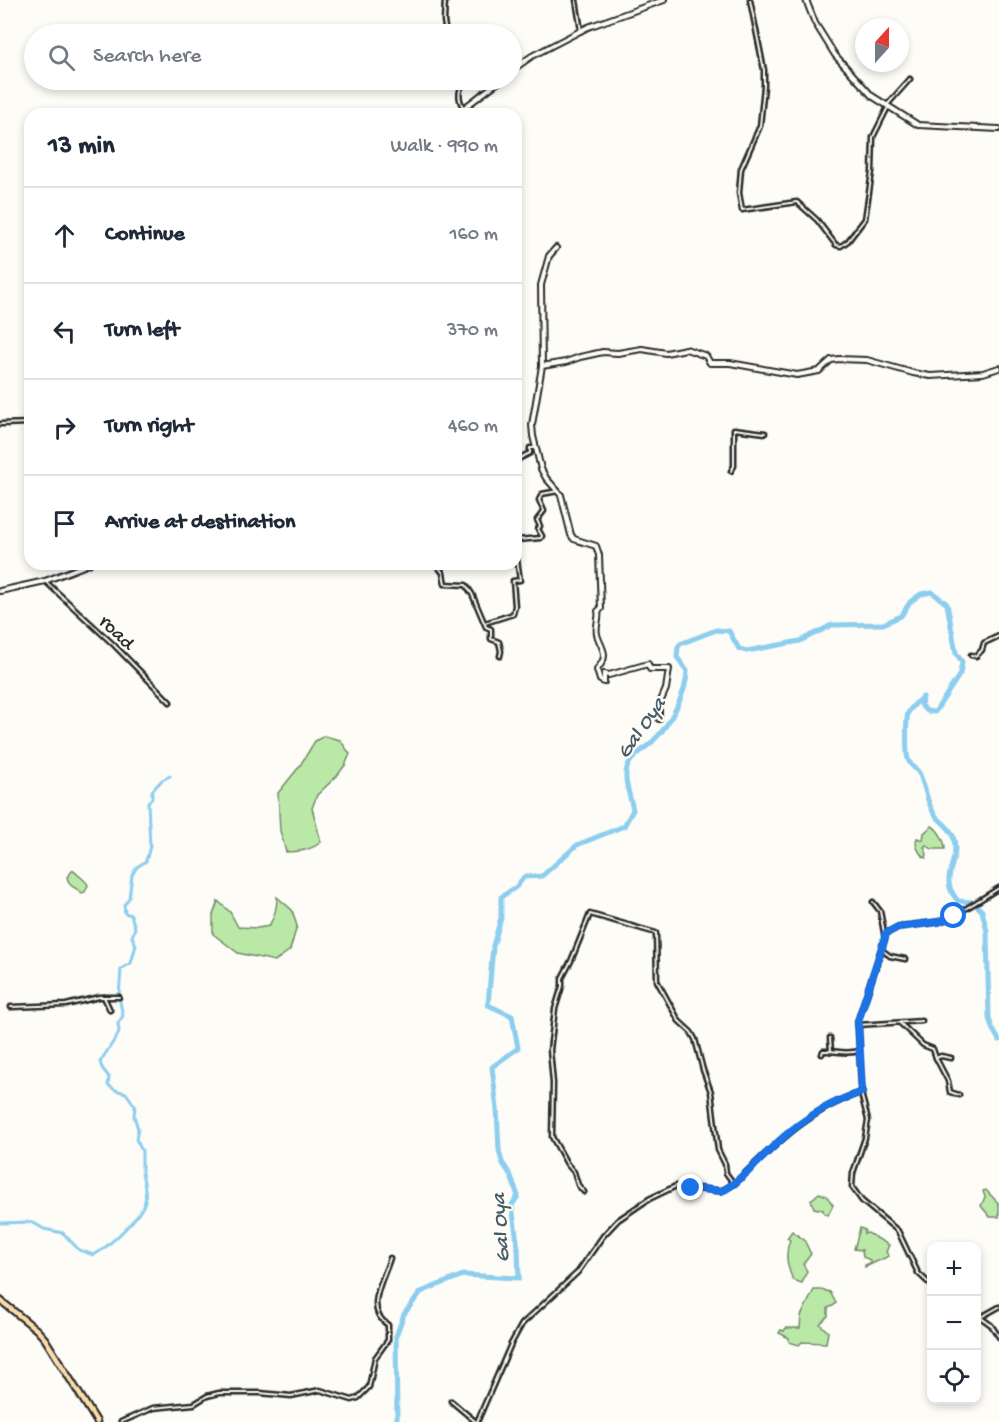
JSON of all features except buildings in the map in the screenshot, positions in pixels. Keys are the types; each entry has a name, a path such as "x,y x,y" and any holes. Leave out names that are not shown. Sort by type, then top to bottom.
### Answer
{"main road":[{"path":"522,63 612,17 664,0"},
{"path":"806,0 813,20 837,59 869,93 888,106 920,126 999,129"},
{"path":"463,108 487,90"},
{"path":"556,248 549,256 541,285 542,366 532,425 534,448 546,478 561,495 574,539 596,546 599,555 601,609 598,611 600,617 596,626 604,652 603,662 597,670 600,680 604,681 604,674 609,675 648,664 650,669 669,669 666,689 659,705 659,719"},
{"path":"542,366 603,352 618,353 642,349 666,353 687,349 706,356 710,363 730,363 797,375 819,371 831,360 839,359 867,360 930,376 983,373 999,368"},
{"path":"0,591 45,581 73,570"},
{"path":"0,1300 45,1339 97,1422"}],"street":[{"path":"444,24 445,0"},
{"path":"576,0 581,31"},
{"path":"750,0 764,70 764,86 760,126 741,169 739,193 742,210 797,202 817,220 836,245 841,246 848,241 865,219 872,173 873,137 888,106 910,79"},
{"path":"459,90 463,108"},
{"path":"0,424 24,423"},
{"path":"731,471 734,466 734,429 765,433"},
{"path":"522,457 530,453 530,448 534,448"},
{"path":"522,540 542,538 537,520 544,511 539,500 542,494 558,491"},
{"path":"441,570 445,584 466,585 486,627 492,629 491,639 499,642 500,656"},
{"path":"485,623 513,614 515,606 513,581 520,580 518,570"},
{"name":"road","path":"45,581 114,645 170,702"},
{"path":"971,655 976,656 982,650 984,643 999,636"},
{"path":"885,934 900,927 938,922 954,916 999,888"},
{"path":"873,902 878,906 885,934 858,1025 862,1092 868,1120 851,1183 853,1191 898,1231 918,1273 927,1281"},
{"path":"584,1192 552,1137 554,1083 550,1050 555,1009 562,978 572,961 590,914 656,933 657,981 680,1021 695,1039 711,1092 718,1150 725,1164 726,1173 734,1184"},
{"path":"882,950 890,956 905,959"},
{"path":"104,997 110,1010"},
{"path":"11,1007 75,1004 104,997 119,997"},
{"path":"858,1025 922,1021"},
{"path":"900,1023 923,1045 933,1049 948,1081 950,1092 959,1095"},
{"path":"830,1038 831,1051"},
{"path":"822,1054 831,1051 839,1054 859,1051"},
{"path":"936,1058 941,1056 951,1058"},
{"path":"451,1401 477,1422 522,1324 578,1272 603,1236 618,1220 649,1199 676,1186 721,1191 734,1184 786,1135 812,1115 862,1092"},
{"path":"121,1422 153,1408 194,1404 207,1396 219,1393 291,1396 320,1390 352,1400 358,1398 369,1388 375,1358 388,1340 387,1325 381,1321 376,1312 375,1302 390,1258"},
{"path":"999,1307 981,1317 999,1337"}],"green space":[{"path":"324,736 340,740 350,754 337,776 317,795 312,808 321,842 309,849 286,852 280,831 278,793 299,767 315,741"},
{"path":"932,826 941,836 945,849 932,849 926,845 924,847 926,858 919,852 916,840 917,838 923,840 924,833"},
{"path":"73,870 88,885 85,892 82,893 70,884 67,877"},
{"path":"277,897 292,910 297,926 290,950 275,961 238,953 213,934 213,915 218,901 230,912 238,927 258,928 269,926 277,905"},
{"path":"986,1190 999,1204 999,1217 990,1217 981,1206 985,1197 983,1191"},
{"path":"819,1193 827,1196 833,1205 828,1215 823,1210 814,1208 811,1200"},
{"path":"860,1228 865,1230 864,1234 868,1233 889,1245 886,1252 889,1256 865,1267 870,1260 863,1257 862,1250 854,1249"},
{"path":"792,1231 804,1240 811,1254 803,1264 807,1271 802,1283 793,1280 788,1265 787,1250 790,1240 787,1238"},
{"path":"814,1290 830,1292 836,1303 828,1308 828,1316 820,1324 828,1332 826,1343 802,1342 799,1345 789,1342 789,1338 779,1333 786,1328 800,1328 801,1316"}],"waterway":[{"name":"Gal Oya","path":"397,1422 396,1336 404,1314 421,1292 463,1275 519,1278 512,1205 518,1196 511,1176 502,1162 499,1150 492,1067 518,1048 512,1016 488,1005 493,946 501,918 501,897 516,887 524,877 542,876 577,845 624,826 633,810 626,778 629,764 665,727 684,689 687,671 677,657 680,644 716,630 729,631 739,649 747,651 800,641 832,625 883,624 901,616 910,602 921,594 932,592 947,604 956,653 962,662 960,674 935,712 923,708 921,704 923,697 909,711 907,756 918,771 933,811 953,836 955,846 949,877 952,892 958,901 973,902 982,911 987,931 989,1018 999,1040"},
{"path":"142,1171 142,1151 136,1139 138,1129 134,1116 135,1106 126,1093 108,1085 109,1077 100,1062 117,1036 118,1023 123,1016 119,997 121,969 131,963 136,945 132,937 135,928 131,915 125,913 124,905 129,898 132,875 137,867 146,861 150,846 148,803 152,798 152,791 162,780 170,776"},
{"path":"0,1223 32,1222 44,1229 63,1233 79,1250 94,1255 123,1231 142,1208 146,1194 142,1173"}],"route":[{"path":"691,1188 721,1191 726,1189 812,1115 862,1092 858,1021 879,961 885,934 898,927 938,922 954,916"}]}
